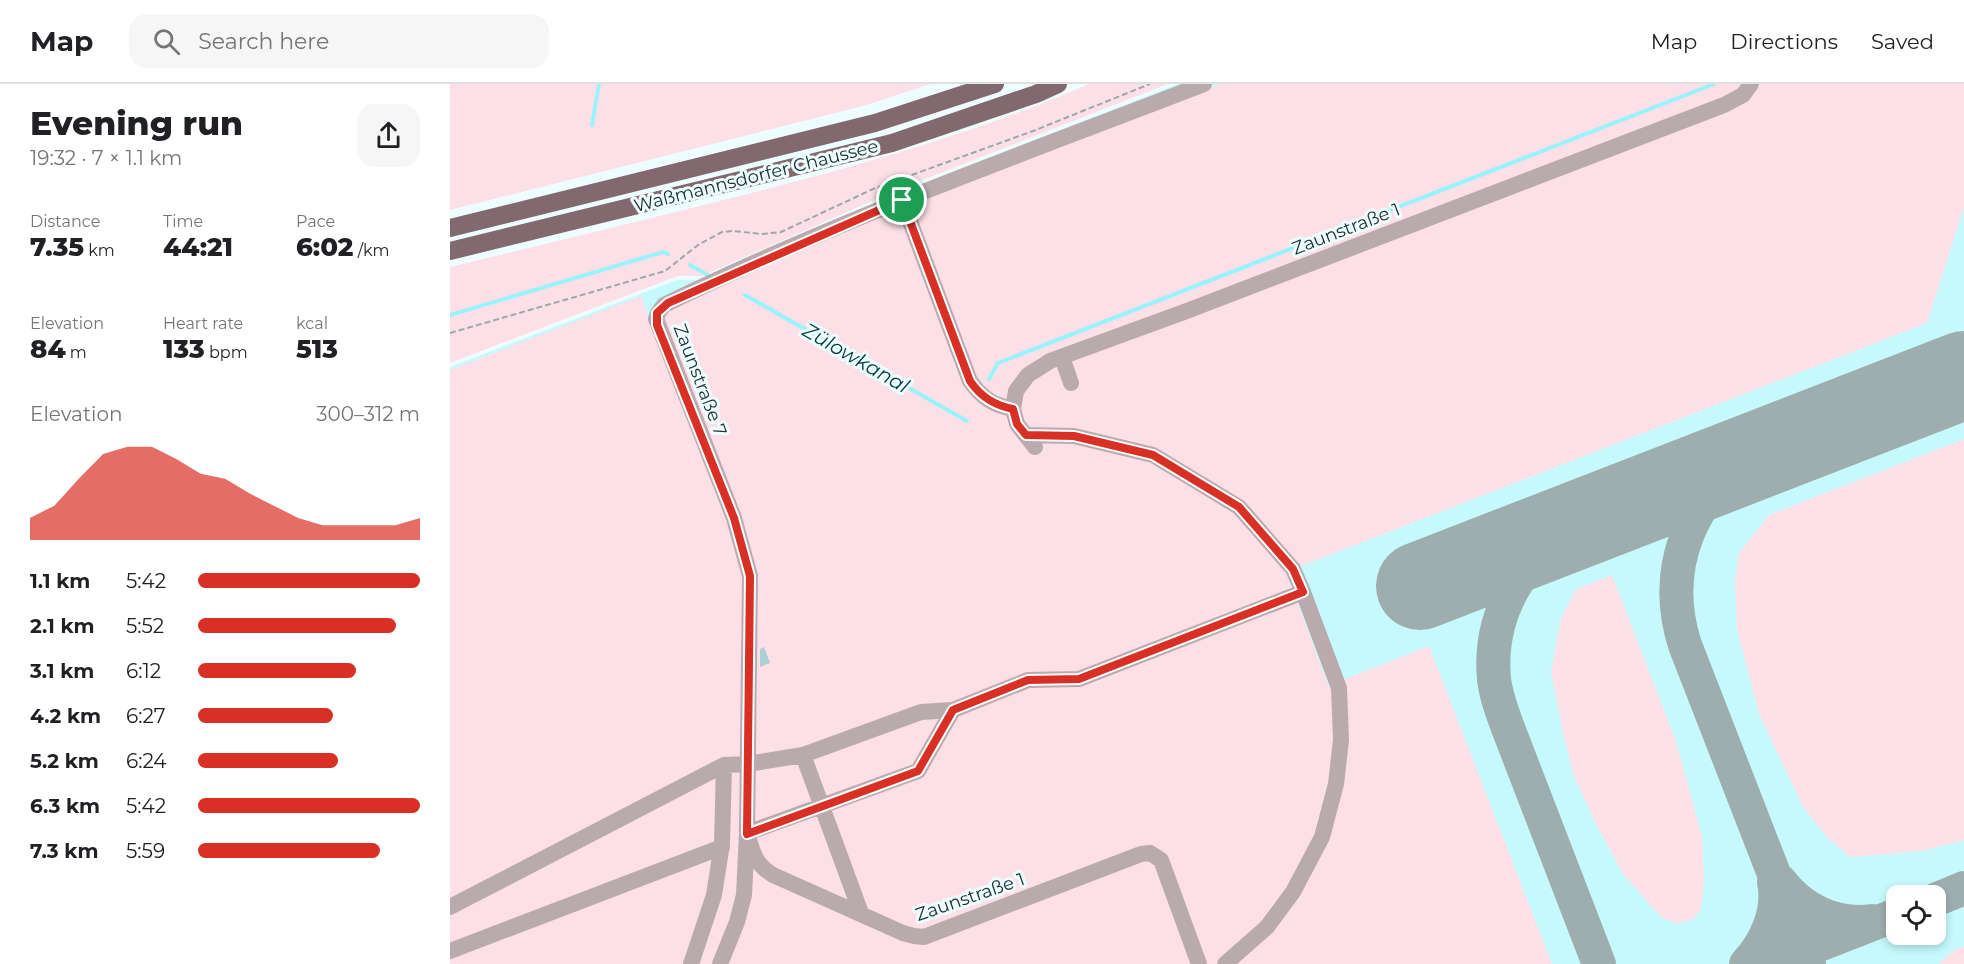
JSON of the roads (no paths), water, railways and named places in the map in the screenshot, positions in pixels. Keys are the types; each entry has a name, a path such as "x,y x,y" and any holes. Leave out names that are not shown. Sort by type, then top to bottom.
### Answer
{"main road":[{"name":"Waßmannsdorfer Chaussee","path":"450,228 875,123 995,84"},
{"name":"Waßmannsdorfer Chaussee","path":"450,251 892,143 1036,94 1058,84"}],"lane":[{"name":"Zaunstraße 7","path":"747,724 750,576 734,518 657,325 657,313 668,303 902,200 1204,84"},
{"name":"Zaunstraße 1","path":"1013,409 1016,391 1028,375 1050,361 1195,308 1724,105 1743,95 1751,84"},
{"path":"902,200 970,381 978,392 997,406 1013,409 1017,424 1030,441 1074,436 1153,455 1239,507 1293,569 1303,592 1339,688 1341,740 1336,784 1322,837 1293,892 1267,927 1225,964"},
{"path":"1062,357 1071,383"},
{"path":"450,908 724,765 748,764 802,755 921,712 953,710 1028,680 1079,679 1303,592"},
{"path":"720,964 737,922 744,895 747,834 918,771 953,710"},
{"name":"Zaunstraße 1","path":"747,724 747,834 761,868 773,875 903,933 924,937 1141,854 1150,853 1161,860 1199,964"},
{"path":"802,755 861,913"},
{"path":"691,964 714,895 722,847 724,765"},
{"path":"450,951 722,847"}],"waterway":[{"path":"592,125 599,84"},
{"path":"989,379 998,363 1714,84"},
{"name":"Zülowkanal","path":"450,315 663,252 668,254"},
{"name":"Zülowkanal","path":"690,265 708,275"},
{"name":"Zülowkanal","path":"745,295 967,421"}]}
